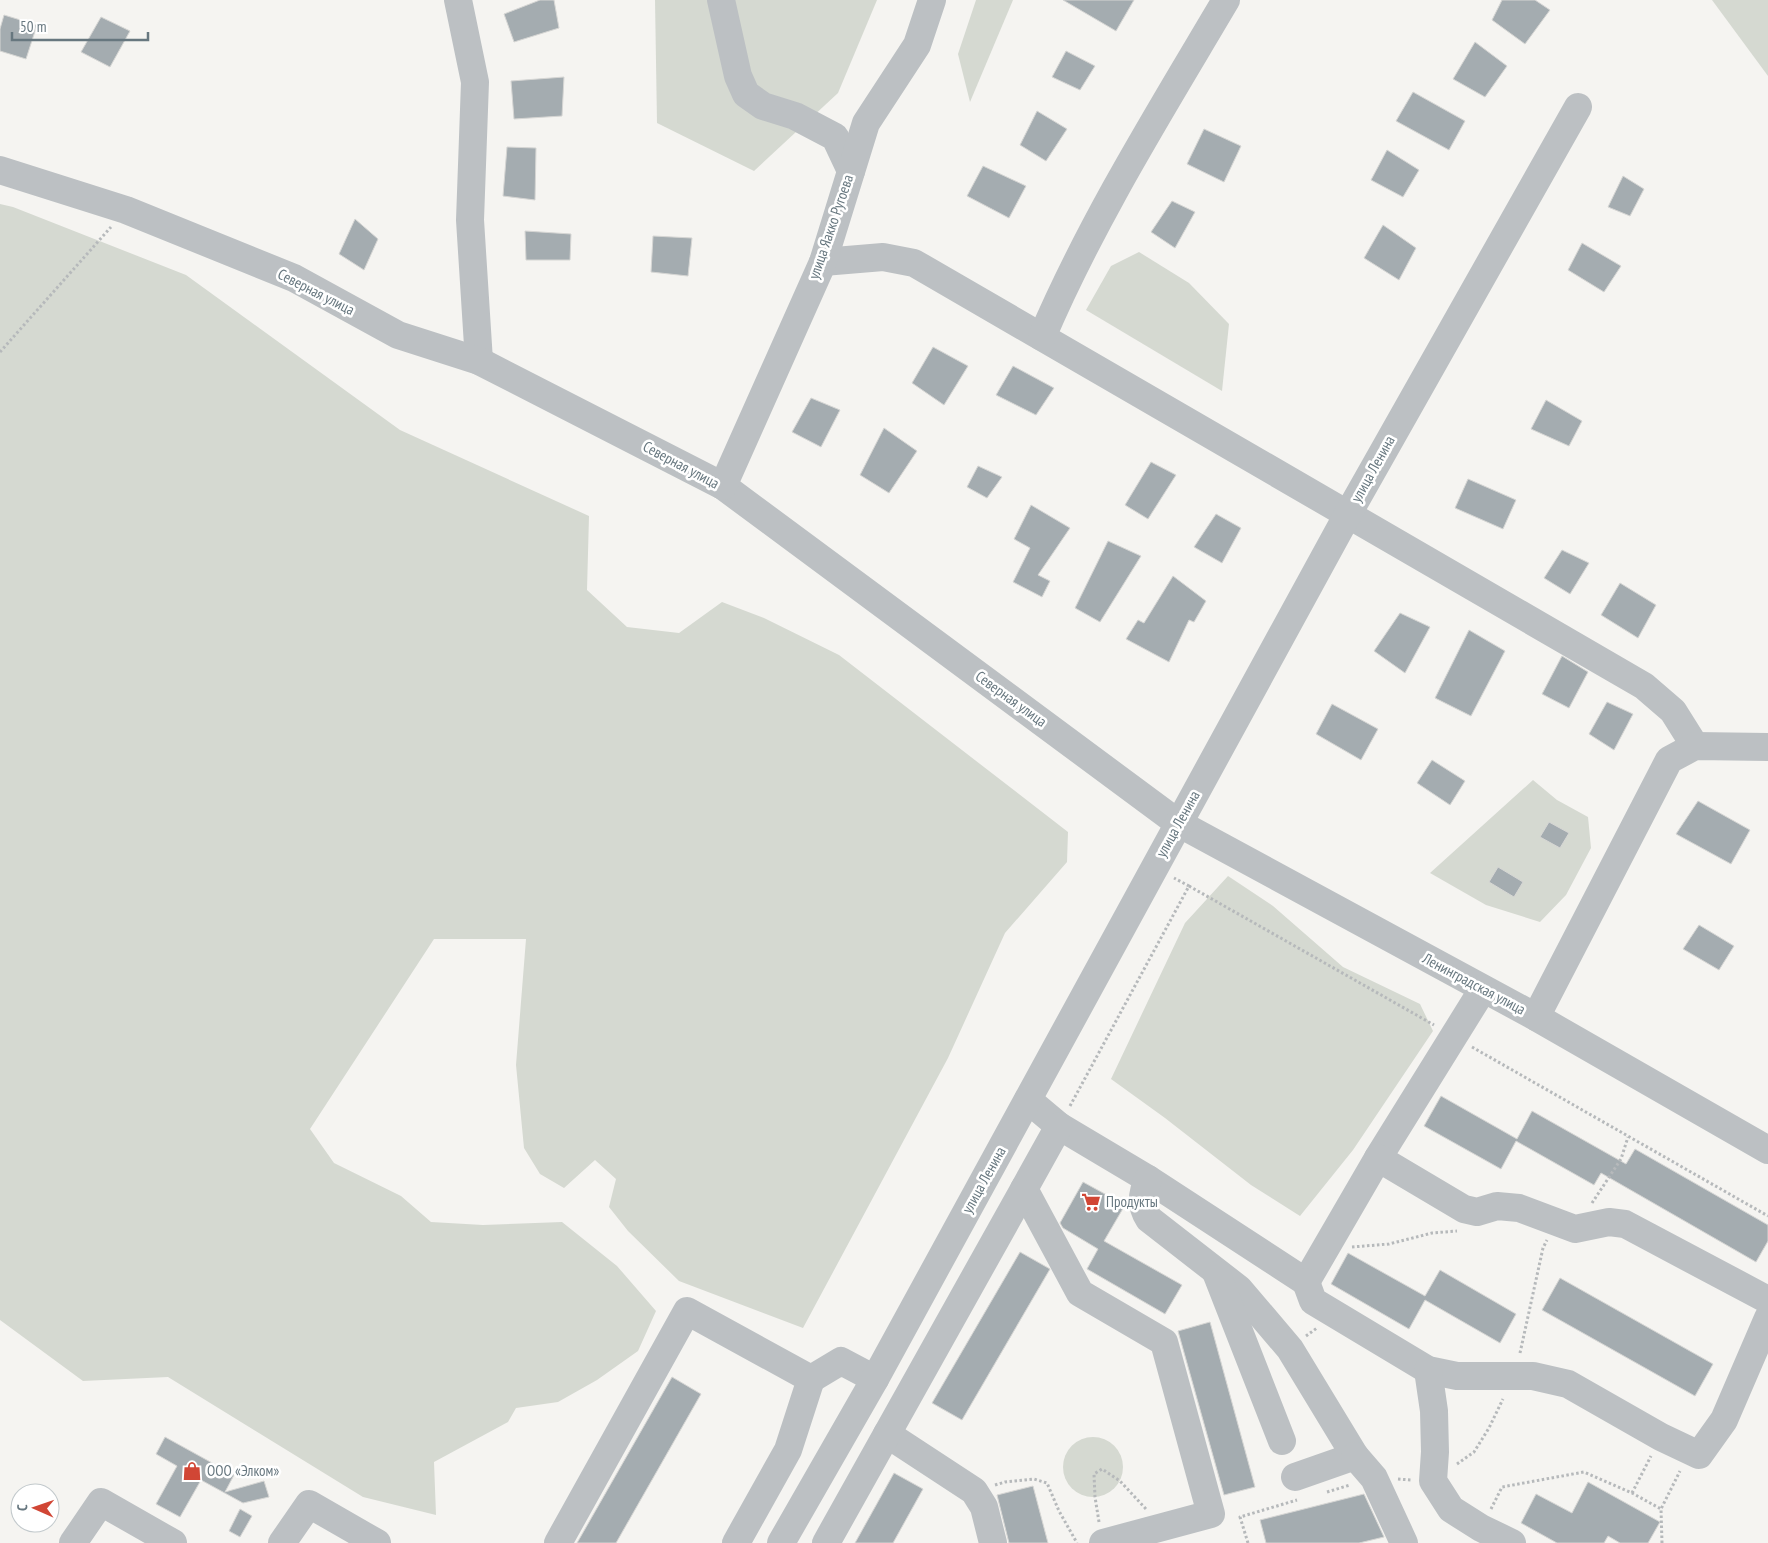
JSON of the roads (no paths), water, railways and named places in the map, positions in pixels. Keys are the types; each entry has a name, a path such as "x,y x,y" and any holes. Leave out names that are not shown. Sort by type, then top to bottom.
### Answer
{"street":[{"path":"458,0 475,82 470,220 479,361"},
{"path":"721,0 738,76 746,94 763,106 795,116 835,138 850,171"},
{"name":"улица Яакко Ругоева","path":"723,486 822,262 866,122 917,45 932,0"},
{"path":"1042,337 1064,287 1131,161 1226,0"},
{"name":"улица Ленина","path":"781,1543 875,1379 1348,514 1578,107"},
{"name":"Северная улица","path":"0,170 126,210 294,278 398,335 479,361 723,486 1178,823"},
{"path":"822,262 883,257 914,263 1644,686 1673,711 1695,746"},
{"path":"1536,1017 1669,760 1695,746 1768,747"},
{"name":"Ленинградская улица","path":"1178,823 1536,1017 1768,1150"},
{"path":"1306,1282 1378,1158 1483,989"},
{"path":"1028,1100 1059,1126 1148,1179 1306,1282 1313,1302 1428,1370 1457,1376 1533,1376 1568,1384 1661,1437 1699,1455 1724,1420 1768,1318"},
{"path":"826,1543 1059,1126"},
{"path":"1378,1158 1464,1209 1477,1212 1497,1206 1519,1208 1575,1229 1609,1222 1625,1224 1768,1300"},
{"path":"1148,1179 1142,1193 1143,1210 1149,1219 1239,1290 1290,1349 1355,1456 1374,1478 1404,1543"},
{"path":"1024,1189 1080,1293 1164,1342 1211,1514 1159,1528 1101,1534"},
{"path":"1216,1272 1282,1441"},
{"path":"558,1543 687,1311 811,1379"},
{"path":"736,1543 788,1450 811,1379 841,1360 875,1379"},
{"path":"1428,1370 1434,1411 1436,1452 1433,1481 1451,1509 1481,1528 1512,1543"},
{"path":"887,1434 974,1491 984,1507 993,1543"},
{"path":"788,1450 822,1471"},
{"path":"1299,1488 1355,1456"},
{"path":"73,1543 101,1502 173,1543"},
{"path":"282,1543 309,1504 377,1543"}],"place":[{"name":"Продукты","path":"1091,1202"},
{"name":"ООО «Элком»","path":"192,1471"}]}
